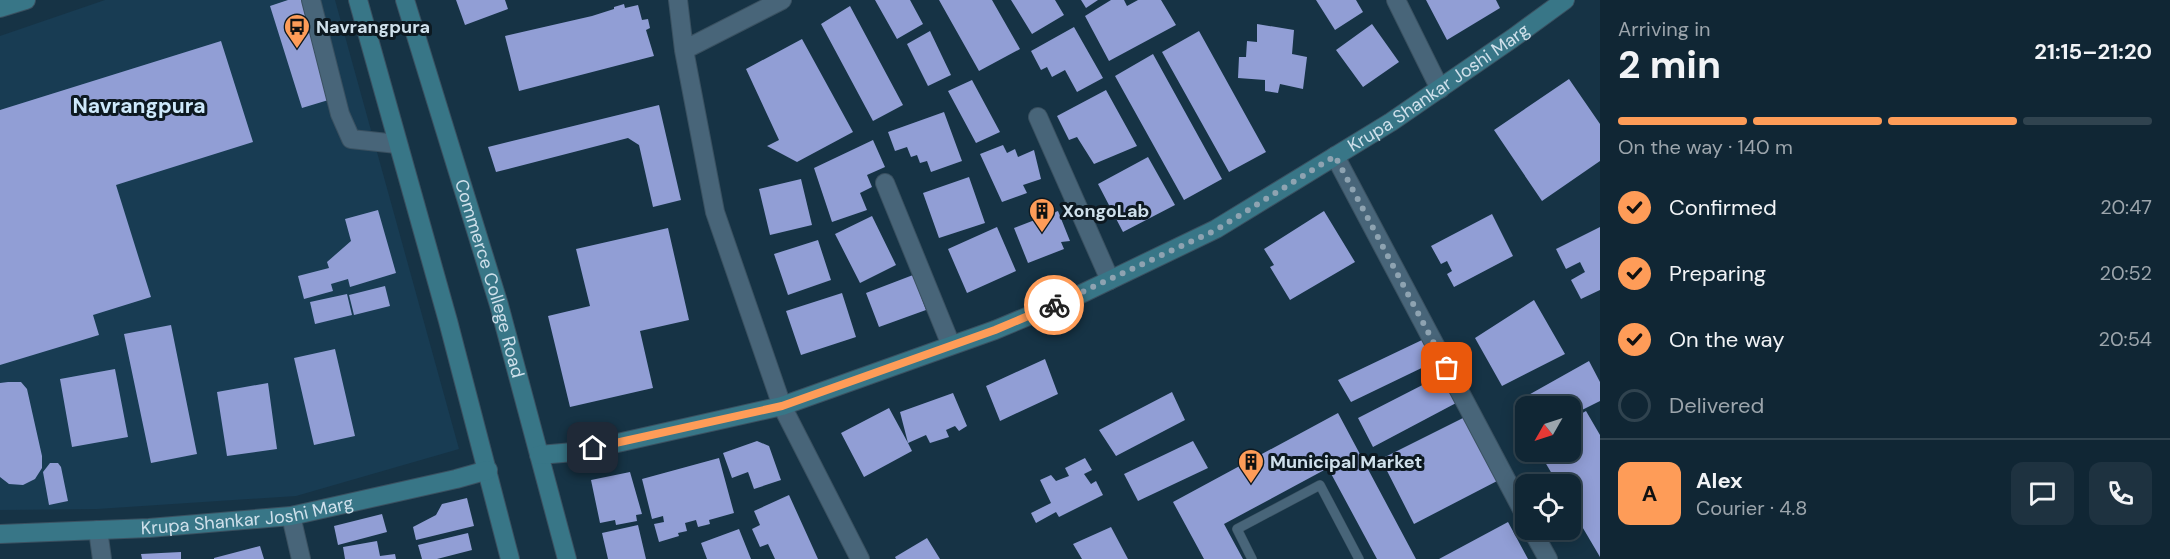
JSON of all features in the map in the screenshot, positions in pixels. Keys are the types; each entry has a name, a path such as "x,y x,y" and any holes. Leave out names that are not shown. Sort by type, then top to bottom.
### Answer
{"street":[{"path":"0,8 26,0"},
{"path":"311,0 340,114 351,140 397,144"},
{"path":"358,0 488,470 510,559"},
{"name":"Commerce College Road","path":"405,0 499,305 567,559"},
{"path":"678,0 684,50 715,212 782,406 860,559"},
{"path":"684,50 782,0"},
{"path":"1396,0 1440,89"},
{"name":"Krupa Shankar Joshi Marg","path":"540,455 574,452 782,406 995,330 1110,280 1216,230 1440,89 1565,0"},
{"path":"1038,117 1110,280"},
{"path":"1335,156 1515,496"},
{"path":"885,183 951,345"},
{"name":"Krupa Shankar Joshi Marg","path":"0,534 98,530 291,516 488,470"},
{"path":"291,516 301,559"},
{"path":"98,530 102,559"},
{"path":"1538,540 1548,559"}],"lane":[{"path":"1252,559 1237,529 1320,485 1359,559"}],"shaded area":[{"path":"105,0 335,0 459,449 296,496 97,509 0,510 0,36"}],"building":[{"path":"288,0 304,0 335,98 302,108 270,6"},
{"path":"456,0 505,0 508,9 465,25"},
{"path":"875,0 910,0 923,24 897,39"},
{"path":"939,0 992,0 1020,49 979,71"},
{"path":"1011,0 1055,0 1064,15 1032,34"},
{"path":"1081,0 1098,0 1086,8"},
{"path":"1111,0 1124,0 1127,6 1138,0 1161,0 1176,25 1109,61 1085,16"},
{"path":"1316,0 1356,0 1363,12 1335,30"},
{"path":"1426,0 1496,0 1500,8 1447,40"},
{"path":"624,4 625,8 638,5 642,20 648,19 650,28 646,30 654,56 519,91 505,36 592,16"},
{"path":"850,6 903,105 873,121 821,24"},
{"path":"1257,24 1294,30 1292,54 1307,57 1303,89 1280,84 1278,93 1265,91 1265,80 1238,78 1239,57 1246,57 1247,41 1257,42"},
{"path":"1372,24 1399,62 1363,87 1336,50"},
{"path":"1074,27 1103,78 1077,92 1065,70 1052,77 1047,67 1041,70 1031,51"},
{"path":"930,31 951,75 928,86 907,44"},
{"path":"1199,31 1266,152 1229,172 1162,52"},
{"path":"802,39 853,132 797,162 767,146 779,140 746,69"},
{"path":"221,41 253,142 116,185 151,297 93,315 99,335 0,365 0,110"},
{"path":"1153,54 1222,179 1184,200 1115,76"},
{"path":"1569,79 1600,124 1600,161 1542,201 1494,130"},
{"path":"972,80 1000,132 976,143 948,91"},
{"path":"1106,90 1137,146 1094,164 1077,137 1069,140 1057,116"},
{"path":"659,105 681,200 653,207 639,145 628,138 496,172 488,147"},
{"path":"944,112 962,161 931,172 927,161 920,163 917,155 911,157 907,147 895,151 888,132"},
{"path":"873,140 885,167 867,175 872,187 860,193 867,210 832,222 814,168"},
{"path":"1003,145 1007,153 1015,149 1018,157 1034,150 1041,179 1023,185 1027,193 1002,202 980,154"},
{"path":"1148,157 1175,205 1123,232 1098,184"},
{"path":"969,177 985,223 939,238 923,193"},
{"path":"801,179 812,225 770,235 759,189"},
{"path":"378,210 396,273 350,287 348,279 331,284 333,291 304,299 298,276 329,268 327,262 351,241 345,219"},
{"name":"XongoLab","path":"1058,211 1070,241 1061,242 1064,249 1028,263 1014,228"},
{"path":"1324,211 1355,262 1290,300 1270,267 1274,265 1264,249"},
{"path":"1492,214 1513,256 1454,287 1447,274 1452,271 1447,261 1441,264 1431,246"},
{"path":"872,216 896,265 860,283 835,234"},
{"path":"997,227 1016,271 967,293 948,249"},
{"path":"1600,227 1600,290 1581,299 1571,280 1585,272 1580,262 1566,269 1556,249"},
{"path":"668,228 689,320 640,331 653,388 570,407 548,316 590,306 576,249"},
{"path":"818,240 831,280 788,295 774,254"},
{"path":"913,275 926,310 879,327 866,293"},
{"path":"385,286 390,306 354,315 349,295"},
{"path":"842,293 856,337 801,355 786,311"},
{"path":"347,294 352,315 315,324 310,302"},
{"path":"1534,300 1565,354 1502,386 1475,338"},
{"path":"171,325 197,454 151,463 124,334"},
{"path":"1422,340 1432,363 1351,402 1338,380"},
{"path":"335,349 355,436 314,445 294,358"},
{"path":"1045,359 1058,394 1000,421 986,386"},
{"path":"1589,361 1600,382 1600,401 1581,410 1581,396 1527,396"},
{"path":"115,369 128,437 72,447 60,379"},
{"path":"1442,375 1458,402 1373,447 1358,418"},
{"path":"21,382 27,389 42,456 42,468 35,479 23,485 9,484 0,477 0,383"},
{"path":"268,383 277,449 227,456 217,392"},
{"path":"1172,392 1185,420 1116,456 1099,430"},
{"path":"953,393 967,426 959,431 955,426 946,430 949,437 930,443 926,435 908,443 900,412"},
{"path":"889,408 912,451 864,477 841,433"},
{"path":"1586,411 1600,435 1600,557 1581,525 1581,474 1552,474 1545,462 1581,462 1581,414"},
{"name":"Municipal Market","path":"1338,413 1416,559 1377,559 1328,468 1224,524 1243,559 1204,559 1173,502"},
{"path":"1467,416 1499,480 1414,524 1381,459"},
{"path":"757,441 769,446 781,480 754,489 748,472 732,478 723,453"},
{"path":"1193,441 1208,468 1138,501 1124,474"},
{"path":"719,458 734,513 709,520 710,524 698,527 696,520 685,523 687,531 659,542 654,524 664,522 663,516 652,519 642,479"},
{"path":"1085,458 1092,470 1084,474 1091,484 1096,481 1103,495 1059,517 1056,512 1036,523 1031,513 1051,503 1040,480 1051,475 1056,481 1069,476 1065,468"},
{"path":"50,463 58,463 61,467 68,501 49,505 43,472"},
{"path":"630,472 642,514 636,515 637,521 616,525 615,520 600,523 591,480"},
{"path":"789,495 818,559 775,559 768,544 760,547 752,529 760,525 754,511"},
{"path":"467,498 474,526 416,540 413,527 436,515 442,504"},
{"path":"382,514 387,532 338,545 334,526"},
{"path":"1508,522 1515,535 1515,540 1518,540 1528,559 1439,559"},
{"path":"638,525 646,559 608,559 602,533"},
{"path":"1111,527 1128,559 1082,559 1073,544"},
{"path":"739,529 751,559 707,559 701,543"},
{"path":"468,533 472,550 437,559 422,559 418,545"},
{"path":"927,538 940,559 896,559 895,557"},
{"path":"377,541 380,556 395,554 396,559 345,559 343,547"},
{"path":"260,546 264,559 214,559 214,558"},
{"path":"181,552 181,559 142,559 141,554"}],"way so far":[{"path":"1054,305 1216,230 1335,156 1447,368"}],"place":[{"name":"Navrangpura","path":"297,50"},
{"name":"XongoLab","path":"1042,234"},
{"name":"Municipal Market","path":"1251,485"}],"district":[{"name":"Navrangpura","path":"139,106"}],"route":[{"path":"593,448 782,406 995,330 1054,305"}]}
